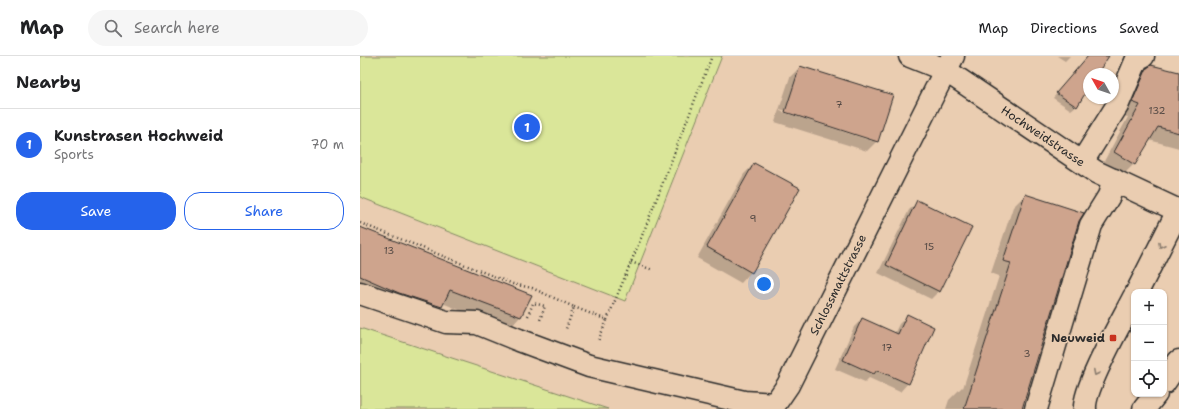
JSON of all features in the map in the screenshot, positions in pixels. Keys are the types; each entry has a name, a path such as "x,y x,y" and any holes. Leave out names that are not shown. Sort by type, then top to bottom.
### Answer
{"street":[{"name":"Hochweidstrasse","path":"910,56 949,63 1096,172 1179,211"},
{"path":"1082,162 1117,106 1138,59 1143,56"},
{"name":"Schlossmattstrasse","path":"589,366 744,402 775,404 788,385 949,63"},
{"path":"1036,409 1091,225 1109,196 1114,180"},
{"path":"1139,289 1179,211"},
{"path":"360,293 446,322 477,323 589,366"},
{"path":"1085,409 1084,403 1092,381 1131,303"},
{"path":"1167,379 1179,361"},
{"path":"1144,409 1154,397"}],"path":[{"path":"589,366 712,56"},
{"path":"360,224 512,284 532,288 607,320"},
{"path":"631,262 653,270"},
{"path":"565,333 574,307"}],"green space":[{"path":"360,56 722,56 625,301 360,197"},
{"path":"360,328 608,409 360,409"}],"building":[{"path":"1088,56 1109,56 1101,68 1083,68 1083,97 1077,107 1056,93"},
{"path":"1151,65 1179,72 1179,133 1158,127 1135,165 1114,152 1140,105 1132,102 1147,68"},
{"path":"800,66 893,95 878,142 785,112"},
{"path":"754,163 800,188 752,273 707,247"},
{"path":"1025,194 1084,213 1079,221 1022,409 964,409 1011,263 1003,261"},
{"path":"917,200 972,227 940,292 886,265"},
{"path":"360,227 532,295 521,317 450,290 442,307 399,293 360,276"},
{"path":"907,314 934,327 909,384 877,370 874,374 843,360 862,318 898,334"}],"place":[{"name":"Kunstrasen Hochweid","path":"527,127"},
{"name":"Neuweid","path":"1113,338"}]}
